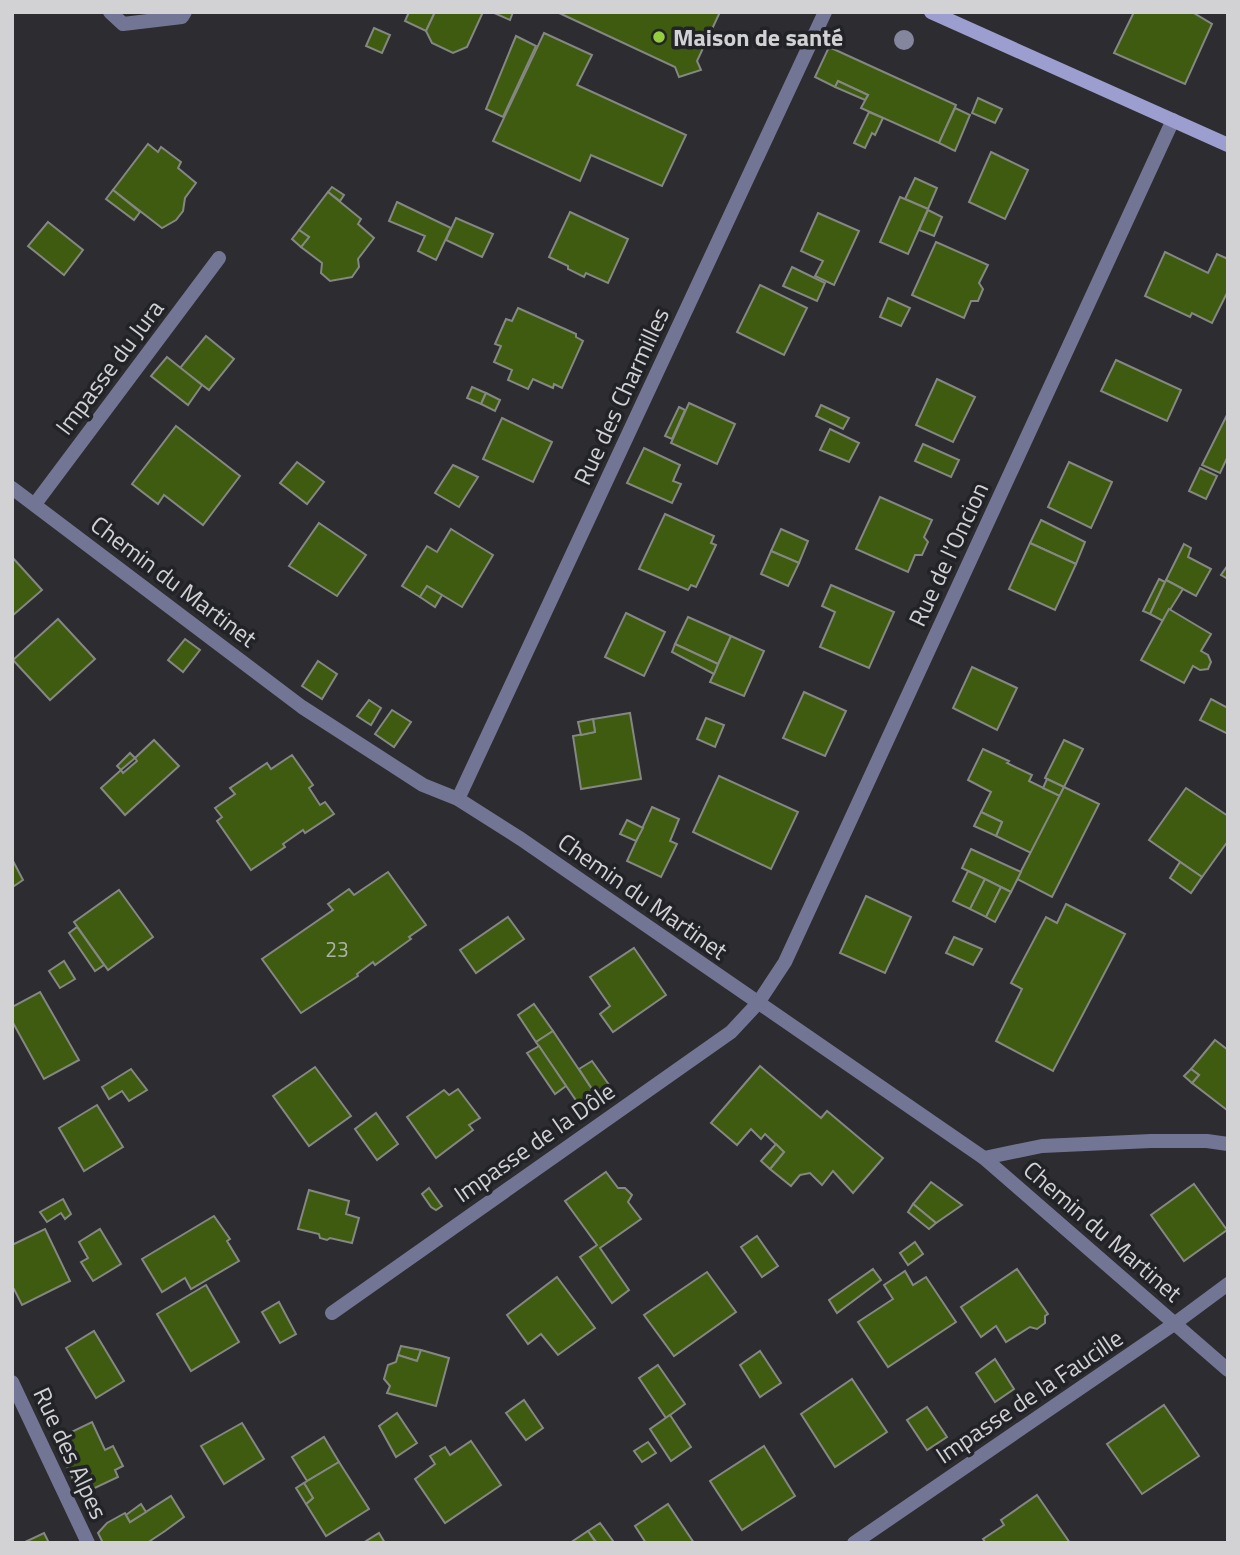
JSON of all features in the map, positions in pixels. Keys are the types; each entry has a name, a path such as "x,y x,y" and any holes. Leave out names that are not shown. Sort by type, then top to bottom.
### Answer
{"main road":[{"path":"931,12 1228,145"}],"street":[{"path":"110,12 123,24 182,17 185,12"},
{"name":"Rue des Charmilles","path":"458,799 825,12"},
{"name":"Rue de l'Oncion","path":"758,1003 785,962 1173,120"},
{"name":"Impasse du Jura","path":"35,504 219,258"},
{"name":"Chemin du Martinet","path":"12,488 302,707 423,785 458,799 521,839 984,1158 1228,1370"},
{"name":"Impasse de la Dôle","path":"331,1313 731,1032 758,1003"},
{"path":"984,1158 1042,1146 1207,1140 1228,1144"},
{"name":"Impasse de la Faucille","path":"854,1543 1174,1324 1228,1284"},
{"name":"Rue des Alpes","path":"12,1381 88,1543"}],"building":[{"path":"409,12 435,12 426,31 405,21"},
{"path":"435,12 483,12 467,47 453,53 432,43 426,31"},
{"path":"492,12 513,12 510,20"},
{"name":"Maison de santé","path":"557,12 720,12 697,61 701,70 679,77 675,67"},
{"path":"1134,12 1192,12 1212,24 1185,84 1114,53"},
{"path":"374,28 390,35 382,53 366,46"},
{"path":"544,33 592,55 577,85 686,135 662,186 591,155 580,181 493,141"},
{"path":"516,36 536,46 503,117 486,109"},
{"path":"829,47 956,105 939,143 861,108 868,95 838,81 835,87 815,77"},
{"path":"838,81 868,95 865,100 835,87"},
{"path":"978,98 1002,109 995,123 972,113"},
{"path":"955,108 970,115 955,151 939,143"},
{"path":"869,112 883,118 865,148 854,143"},
{"path":"148,144 158,152 161,147 181,162 178,168 196,183 185,198 183,211 176,220 162,228 113,190"},
{"path":"991,152 1028,170 1005,219 969,202"},
{"path":"915,178 937,188 928,209 905,199"},
{"path":"332,187 344,195 340,201 328,192"},
{"path":"113,190 140,212 134,220 106,199"},
{"path":"328,192 361,219 358,224 374,238 358,259 359,267 352,277 330,281 321,273 322,263 301,247 309,237 299,230"},
{"path":"900,197 928,209 908,254 880,242"},
{"path":"397,202 451,228 436,260 418,251 425,236 389,221"},
{"path":"928,210 942,217 934,236 919,230"},
{"path":"570,212 628,239 608,283 586,273 584,277 549,257"},
{"path":"818,213 859,231 834,285 815,276 823,261 801,251"},
{"path":"456,218 493,234 482,257 446,240"},
{"path":"48,222 83,250 64,275 28,246"},
{"path":"299,230 309,237 301,247 292,239"},
{"path":"936,242 988,265 979,283 983,289 978,301 971,301 964,318 912,295"},
{"path":"1165,252 1208,273 1217,254 1228,259 1228,291 1212,323 1192,313 1190,317 1145,296"},
{"path":"792,267 825,283 817,301 783,286"},
{"path":"760,285 807,308 784,355 737,332"},
{"path":"888,298 910,308 901,326 880,317"},
{"path":"518,308 576,334 576,337 583,341 562,388 554,384 553,388 533,379 528,389 508,380 512,370 494,362 501,346 495,344 506,319 512,321"},
{"path":"206,336 234,359 209,390 180,368"},
{"path":"167,357 202,385 188,405 151,376"},
{"path":"1116,360 1181,390 1167,421 1101,391"},
{"path":"937,379 975,397 953,442 916,425"},
{"path":"472,387 486,393 481,404 467,398"},
{"path":"486,393 500,400 495,411 481,404"},
{"path":"689,403 735,424 717,464 671,443"},
{"path":"821,405 849,418 843,429 816,416"},
{"path":"679,407 685,410 672,439 665,436"},
{"path":"1227,415 1228,456 1220,473 1202,465"},
{"path":"502,418 552,442 533,482 483,459"},
{"path":"176,426 240,476 203,525 164,495 158,504 132,484"},
{"path":"830,429 859,443 849,462 820,450"},
{"path":"923,444 959,460 951,477 915,461"},
{"path":"644,448 680,465 673,481 681,484 672,503 627,483"},
{"path":"297,462 324,482 307,504 280,483"},
{"path":"1069,462 1112,482 1091,528 1048,507"},
{"path":"453,465 478,477 459,507 435,493"},
{"path":"1200,468 1217,476 1206,499 1189,491"},
{"path":"880,497 932,520 924,537 928,542 922,555 915,555 908,572 856,549"},
{"path":"665,514 714,536 711,543 716,545 696,587 691,585 688,590 639,569"},
{"path":"1041,520 1085,542 1076,564 1030,543"},
{"path":"319,523 366,555 337,596 289,566"},
{"path":"451,529 493,555 462,607 427,586 420,597 402,586 427,546 437,552"},
{"path":"781,529 808,541 799,563 771,551"},
{"path":"1030,543 1076,564 1055,610 1009,589"},
{"path":"1184,544 1191,548 1188,557 1211,569 1196,596 1166,580"},
{"path":"771,551 799,563 788,586 761,574"},
{"path":"12,557 42,590 12,616"},
{"path":"1228,565 1228,579 1221,575"},
{"path":"1159,579 1165,582 1150,614 1143,611"},
{"path":"1166,580 1183,589 1163,621 1150,614"},
{"path":"831,585 894,612 869,668 820,647 835,612 822,606"},
{"path":"427,586 442,595 435,607 420,597"},
{"path":"1169,609 1211,634 1201,651 1208,655 1211,662 1208,669 1200,670 1193,666 1184,683 1141,660"},
{"path":"626,613 665,632 644,676 605,657"},
{"path":"688,617 731,636 718,664 675,644"},
{"path":"58,619 95,659 50,700 13,660"},
{"path":"731,636 764,651 744,696 710,682"},
{"path":"185,639 200,650 183,672 168,660"},
{"path":"675,644 718,664 714,674 672,652"},
{"path":"318,661 337,674 322,699 302,686"},
{"path":"972,667 1017,688 997,730 953,708"},
{"path":"804,692 846,711 825,756 783,738"},
{"path":"1211,699 1228,708 1228,734 1200,720"},
{"path":"369,700 381,708 371,725 357,716"},
{"path":"392,710 411,722 394,747 375,734"},
{"path":"630,713 641,779 581,789 573,736 595,732 593,719"},
{"path":"706,718 724,725 715,747 697,739"},
{"path":"593,719 595,732 581,735 578,722"},
{"path":"154,740 179,766 125,815 101,788 121,770 123,773 137,761 135,758"},
{"path":"1064,740 1083,749 1064,787 1045,778"},
{"path":"983,749 1032,775 1029,781 1060,796 1031,853 996,836 1002,822 981,812 991,792 968,780"},
{"path":"130,753 135,758 121,770 117,766"},
{"path":"292,755 313,785 309,788 320,805 325,802 334,814 305,833 303,830 283,844 285,847 251,870 217,821 222,817 215,808 235,794 230,788 267,763 271,769"},
{"path":"719,776 798,812 771,869 693,832"},
{"path":"1047,779 1064,787 1060,796 1043,788"},
{"path":"1064,787 1099,804 1052,897 1017,879"},
{"path":"1186,788 1228,816 1228,841 1202,877 1149,840"},
{"path":"652,807 679,819 670,841 677,844 661,877 627,861"},
{"path":"981,812 1002,822 996,836 974,826"},
{"path":"627,820 643,828 636,841 620,834"},
{"path":"971,849 1021,872 1011,892 962,868"},
{"path":"12,859 23,880 14,886 12,883"},
{"path":"1180,862 1202,877 1191,893 1170,878"},
{"path":"968,871 985,879 970,909 953,901"},
{"path":"388,872 426,925 375,965 373,962 357,974 358,976 301,1013 262,959 333,910 328,904 349,889 354,895"},
{"path":"985,879 1001,887 986,917 970,909"},
{"path":"1001,887 1011,892 995,922 986,917"},
{"path":"119,890 153,937 108,970 74,922"},
{"path":"866,896 911,917 885,973 840,953"},
{"path":"1066,904 1125,934 1053,1071 996,1041 1022,989 1011,983 1046,917 1057,923"},
{"path":"508,917 524,939 476,973 460,950"},
{"path":"77,927 104,965 95,971 69,933"},
{"path":"954,937 982,949 973,965 946,953"},
{"path":"634,948 666,995 613,1032 600,1014 610,1006 590,977"},
{"path":"64,961 75,979 60,988 49,971"},
{"path":"40,992 79,1060 44,1079 12,1021 12,1007"},
{"path":"534,1004 553,1031 536,1042 518,1015"},
{"path":"553,1031 598,1098 582,1109 536,1042"},
{"path":"1215,1040 1228,1050 1227,1110 1192,1083 1199,1075 1191,1069"},
{"path":"539,1046 566,1086 555,1094 527,1053"},
{"path":"592,1061 612,1089 598,1098 579,1069"},
{"path":"760,1066 821,1118 827,1111 883,1158 853,1193 833,1171 822,1185 810,1173 800,1175 791,1186 770,1169 784,1152 765,1134 761,1139 751,1129 737,1145 711,1123"},
{"path":"315,1067 351,1116 309,1146 273,1096"},
{"path":"131,1069 147,1090 129,1101 122,1091 109,1099 102,1087"},
{"path":"1191,1069 1199,1075 1192,1083 1184,1076"},
{"path":"458,1089 480,1118 469,1125 473,1130 436,1158 407,1117 444,1090 449,1095"},
{"path":"97,1105 123,1147 84,1171 59,1128"},
{"path":"376,1113 398,1144 377,1160 355,1129"},
{"path":"776,1144 784,1152 770,1169 761,1161"},
{"path":"606,1172 618,1188 625,1188 632,1195 628,1202 641,1219 600,1248 629,1290 612,1303 580,1257 597,1245 565,1201"},
{"path":"931,1182 962,1205 936,1223 913,1204"},
{"path":"1194,1184 1227,1230 1184,1261 1151,1215"},
{"path":"429,1188 442,1206 436,1210 422,1194"},
{"path":"309,1190 349,1201 346,1214 359,1218 352,1243 330,1238 327,1240 320,1238 319,1234 298,1229"},
{"path":"63,1199 71,1214 65,1219 61,1213 47,1222 40,1212"},
{"path":"913,1204 936,1223 929,1229 908,1212"},
{"path":"214,1216 230,1239 227,1241 239,1261 191,1289 185,1278 162,1292 142,1259"},
{"path":"45,1229 70,1281 22,1305 14,1289 12,1290 12,1245"},
{"path":"100,1229 121,1264 93,1281 81,1262 88,1258 79,1242"},
{"path":"757,1236 778,1266 762,1277 741,1247"},
{"path":"915,1242 923,1254 908,1265 900,1253"},
{"path":"873,1269 881,1280 837,1313 829,1300"},
{"path":"1017,1269 1048,1314 1045,1316 1045,1323 1037,1329 1030,1327 1006,1342 996,1326 981,1337 961,1307"},
{"path":"905,1271 913,1285 926,1277 956,1322 888,1367 858,1322 893,1299 884,1285"},
{"path":"707,1272 736,1312 674,1356 644,1315"},
{"path":"557,1277 595,1328 558,1355 541,1334 528,1344 507,1315"},
{"path":"206,1285 239,1342 191,1371 157,1314"},
{"path":"279,1302 296,1334 280,1343 262,1312"},
{"path":"94,1331 124,1381 96,1398 66,1348"},
{"path":"401,1346 421,1350 417,1361 398,1355"},
{"path":"421,1350 449,1358 436,1406 387,1393 390,1386 384,1379 388,1365 396,1362 398,1355 417,1361"},
{"path":"760,1351 781,1383 760,1397 740,1365"},
{"path":"995,1359 1014,1389 995,1402 976,1373"},
{"path":"658,1365 685,1404 666,1418 639,1378"},
{"path":"852,1379 887,1432 835,1467 801,1414"},
{"path":"524,1400 543,1428 526,1440 506,1413"},
{"path":"1164,1405 1199,1456 1142,1494 1107,1444"},
{"path":"927,1407 947,1437 927,1450 907,1420"},
{"path":"397,1413 417,1443 396,1457 379,1426"},
{"path":"670,1415 691,1447 671,1461 650,1429"},
{"path":"92,1422 105,1450 113,1446 123,1466 115,1470 118,1477 80,1495 55,1440"},
{"path":"242,1423 264,1459 224,1484 201,1446"},
{"path":"324,1437 339,1462 307,1481 292,1457"},
{"path":"471,1441 501,1485 445,1523 415,1479 435,1464 430,1456 445,1447 450,1455"},
{"path":"648,1442 656,1453 642,1462 634,1451"},
{"path":"764,1446 795,1496 742,1530 710,1481"},
{"path":"339,1462 369,1509 326,1536 306,1504 313,1498 304,1483"},
{"path":"304,1483 313,1498 306,1504 296,1488"},
{"path":"1037,1495 1070,1543 986,1543 983,1539 1004,1525 1001,1520"},
{"path":"171,1496 184,1517 165,1531 147,1543 103,1543 98,1533 107,1523 125,1513 130,1522"},
{"path":"141,1504 146,1512 130,1522 126,1515"},
{"path":"668,1504 694,1543 646,1543 635,1526"},
{"path":"600,1523 613,1541 610,1543 597,1543 588,1531"},
{"path":"588,1531 596,1543 570,1543"},
{"path":"44,1533 49,1543 23,1543"},
{"path":"379,1533 385,1543 363,1543"}],"place":[{"name":"Maison de santé","path":"659,37"}]}
